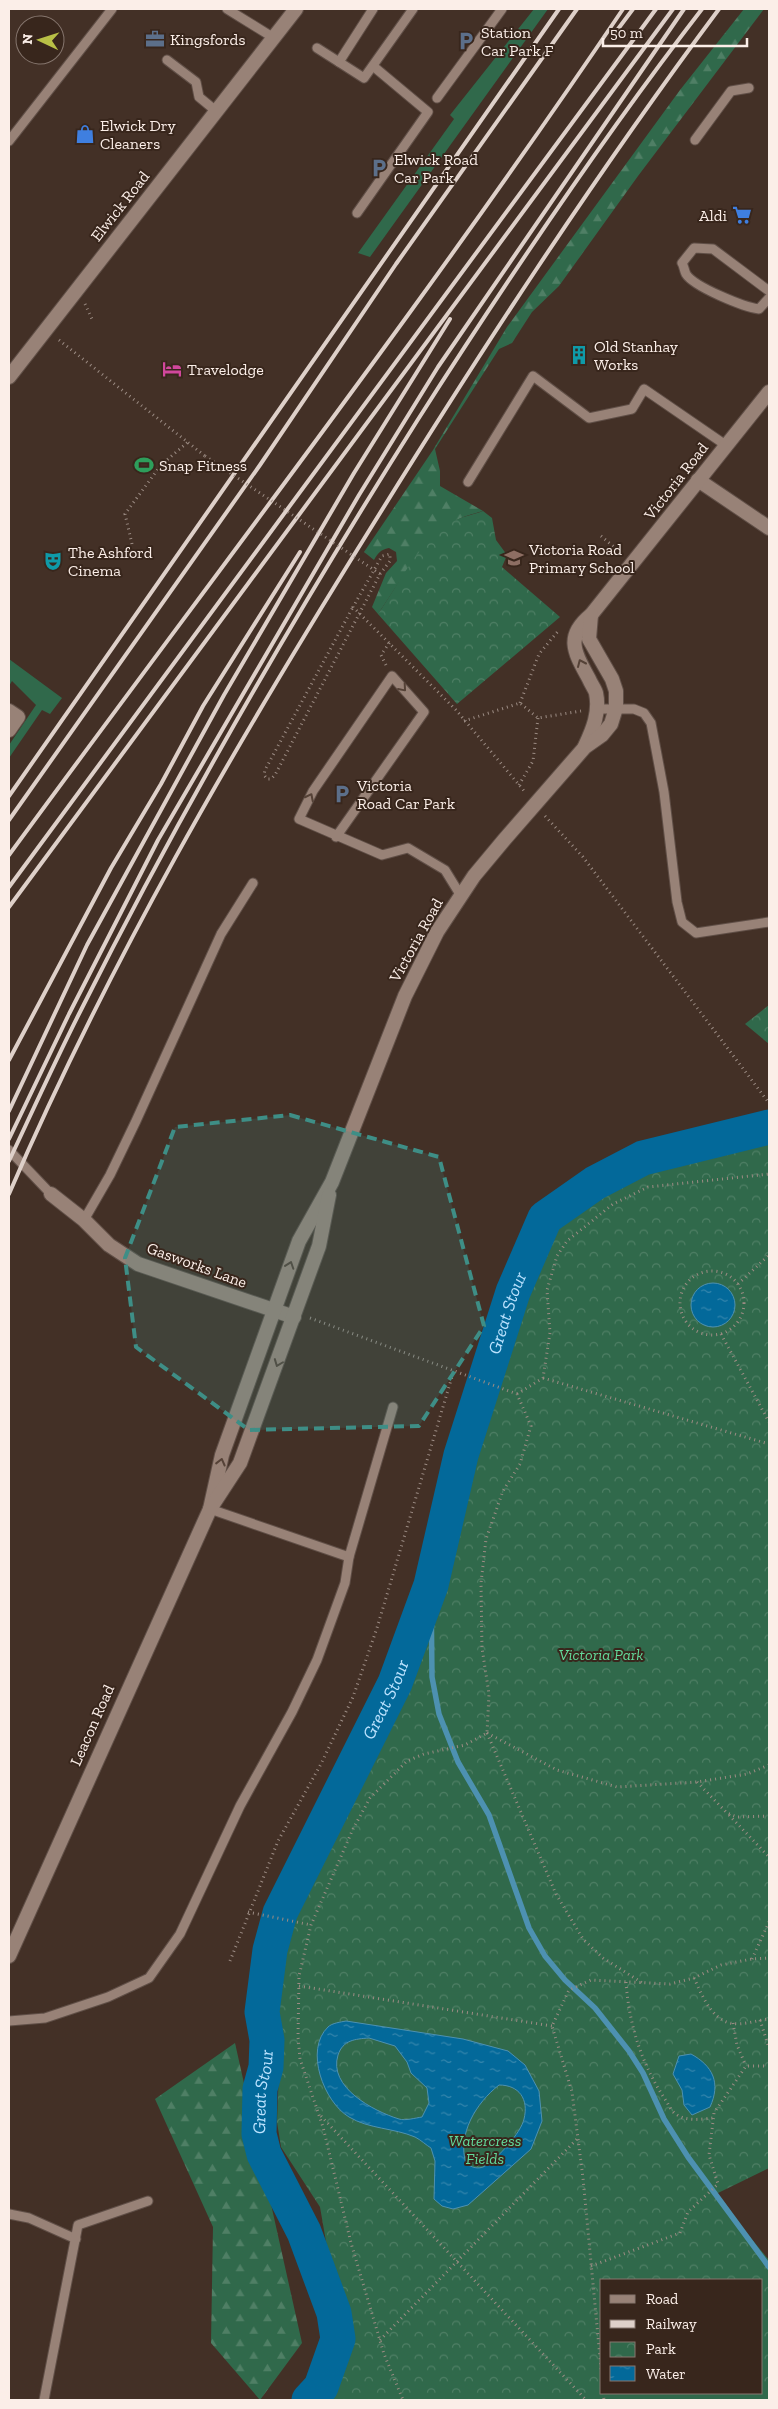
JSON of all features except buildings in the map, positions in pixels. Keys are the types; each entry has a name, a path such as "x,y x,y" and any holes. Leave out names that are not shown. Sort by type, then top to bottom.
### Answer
{"street":[{"name":"Elwick Road","path":"10,373 46,330 296,9"},
{"name":"Victoria Road","path":"585,747 595,724 596,692 573,643 575,632 591,615 769,392"},
{"path":"698,480 769,528"},
{"path":"591,615 590,638 612,679 616,691 616,708"},
{"name":"Victoria Road","path":"274,1311 299,1241 332,1182 405,996 437,932 480,869 585,747 611,724 616,708"},
{"path":"9,711 18,717 9,730"},
{"name":"Victoria Road","path":"294,1317 320,1246 332,1182"},
{"name":"Gasworks Lane","path":"50,1194 84,1220 109,1245 138,1264 294,1317"},
{"name":"Leacon Road","path":"210,1509 222,1455 274,1311"},
{"name":"Leacon Road","path":"9,1956 210,1509 240,1463 294,1317"}],"lane":[{"path":"9,141 112,9"},
{"path":"227,9 274,38"},
{"path":"339,62 373,9"},
{"path":"317,48 364,78 413,9"},
{"path":"437,98 502,9"},
{"path":"167,60 196,82 199,96 216,111"},
{"path":"357,213 428,112 372,66"},
{"path":"695,140 731,91 749,88"},
{"path":"769,291 713,249 694,248 682,262 687,275 721,296 745,307 759,309 769,298"},
{"path":"468,482 533,376 589,418 632,409 644,389 727,446"},
{"path":"336,837 424,712 392,676 313,791 299,820 336,837 382,854 408,848 445,870 461,896"},
{"path":"596,708 634,709 644,714 652,723 664,792 677,902 682,922 696,933 769,922"},
{"path":"84,1220 110,1175 136,1121 221,934 253,883"},
{"name":"Gasworks Lane","path":"9,1150 50,1194"},
{"path":"9,2021 45,2018 108,1997 149,1978 180,1934 240,1806 292,1712 317,1660 345,1583 349,1557 392,1407"},
{"path":"210,1509 349,1557"},
{"path":"44,2400 78,2225 148,2201"},
{"path":"9,2214 29,2218 76,2239"}],"path":[{"path":"46,330 205,456 380,574"},
{"path":"132,544 125,514 161,465 188,442"},
{"path":"601,536 617,550"},
{"path":"390,554 390,562 380,574 275,775 272,779 267,779 264,775 265,770 353,607 382,556 390,554"},
{"path":"353,607 456,710 534,805 582,857 769,1103"},
{"path":"520,703 539,654 561,628 575,632"},
{"path":"390,642 381,655 392,676"},
{"path":"464,721 520,703"},
{"path":"520,703 538,718 596,708"},
{"path":"519,785 534,761 538,718"},
{"path":"544,1378 550,1333 547,1290 557,1256 566,1241 613,1204 648,1188 769,1174"},
{"path":"738,1284 769,1254"},
{"path":"706,1270 726,1273 738,1284 744,1300 743,1311 731,1329 721,1334 710,1335 690,1328 680,1310 679,1299 682,1289 688,1280 706,1270"},
{"path":"294,1317 315,1319 517,1394 530,1426 520,1464 503,1491 486,1539 481,1583 482,1648 489,1694 487,1732 556,1894 583,1938 603,1958 645,1984"},
{"path":"721,1334 769,1422"},
{"path":"230,1961 248,1912 278,1842 321,1764 353,1697 377,1628 454,1370"},
{"path":"517,1394 544,1378 769,1444"},
{"path":"403,2400 380,2341 351,2243 318,2113 300,2059 298,1986 310,1925 353,1829 370,1798 408,1762 424,1754 465,1745 487,1732"},
{"path":"487,1732 557,1770 617,1787 697,1782 747,1774 769,1766"},
{"path":"697,1782 769,1857"},
{"path":"727,1813 737,1816 769,1816"},
{"path":"248,1912 310,1925"},
{"path":"752,1959 769,1922"},
{"path":"600,2358 572,2092 552,2026 569,1990 591,1980 670,1984 694,1978 721,1965 769,1958"},
{"path":"694,1978 710,2008 723,2020 733,2023 769,2019"},
{"path":"626,1982 628,2008 637,2044 659,2091 675,2114 690,2119 714,2118"},
{"path":"298,1986 552,2026"},
{"path":"760,2020 769,2048"},
{"path":"733,2023 737,2045 746,2066"},
{"path":"591,2266 680,2233 688,2212 718,2184 709,2155 714,2118 719,2103 746,2066"},
{"path":"746,2066 769,2066"},
{"path":"318,2113 586,2400"},
{"path":"380,2341 578,2138"}],"highlighted area":[{"path":"290,1115 439,1157 484,1326 419,1426 249,1430 136,1347 125,1258 175,1127"}],"green space":[{"path":"534,9 548,9 370,257 358,253 454,119 450,115"},
{"path":"744,9 764,9 638,176 559,286 532,312 512,343 499,349 435,449 440,471 440,486 483,511 457,520 431,541 412,564 378,614 372,607 386,573 397,561 396,552 389,548 386,549 380,552 374,560 364,552 433,450 507,327 680,90"},
{"path":"483,511 492,518 496,540 507,555 502,567 560,617 457,704 378,614 428,541 450,523"},
{"path":"9,659 62,698 50,714 42,710 9,758 9,745 36,705 12,681 9,686"},
{"path":"769,1005 769,1044 745,1024"},
{"path":"769,1135 769,2168 718,2193 713,2192 769,2260 769,2400 322,2400 347,2364 350,2350 348,2326 333,2282 320,2207 281,2147 277,2122 280,2042 275,1994 277,1967 295,1908 391,1725 425,1629 432,1620 449,1528 495,1377 539,1253 551,1227 564,1213 648,1166"},
{"path":"235,2043 302,2343 260,2400 211,2343 213,2227 155,2099"}],"water":[{"path":"709,1283 717,1283 729,1289 735,1305 729,1321 717,1327 709,1327 697,1321 691,1309 691,1301 697,1289"},
{"path":"346,2021 463,2039 508,2051 525,2065 539,2091 542,2121 531,2149 468,2205 453,2209 442,2206 434,2199 435,2161 431,2148 415,2137 365,2124 349,2117 340,2110 325,2088 318,2062 318,2049 321,2037 328,2027","holes":["369,2038 395,2046 407,2062 411,2073 427,2088 429,2103 422,2117 399,2119 366,2104 346,2087 337,2067 340,2050 350,2041","499,2085 517,2090 521,2094 525,2105 524,2119 514,2138 496,2158 482,2167 473,2167 466,2164 464,2153 466,2131 476,2110"]},
{"path":"691,2054 710,2070 715,2083 710,2107 692,2115 684,2105 682,2090 673,2074 679,2056"}],"waterway":[{"name":"Great Stour","path":"309,2400 321,2387 338,2339 334,2313 304,2232 264,2154 259,2134 260,2089 266,2067 267,2040 262,2012 270,1950 280,1913 395,1683 431,1585 461,1455 513,1292 545,1218 595,1183 643,1158 769,1127"},
{"path":"431,1585 432,1677 439,1714 458,1762 489,1815 529,1928 545,1956 565,1980 595,2008 629,2051 643,2073 664,2119 688,2157 769,2267"}],"railway":[{"path":"9,796 559,9"},
{"path":"9,820 260,465 396,264 577,9"},
{"path":"9,855 474,224 623,9"},
{"path":"615,33 633,9"},
{"path":"9,887 656,9"},
{"path":"9,907 673,9"},
{"path":"9,1139 69,1014 158,840 359,495 438,367 684,9"},
{"path":"9,1161 72,1027 160,858 242,710 328,565 417,421 520,263 627,109 702,9"},
{"path":"9,1194 88,1023 131,940 221,776 269,695 451,400 537,268 626,137 719,9"},
{"path":"9,1111 87,945 224,695 354,473 450,319"},
{"path":"9,1060 111,868 161,784 203,706 300,552"}],"place":[{"name":"Kingsfords","path":"155,39"},
{"name":"Station Car Park F","path":"466,41"},
{"name":"Elwick Dry Cleaners","path":"85,134"},
{"name":"Elwick Road Car Park","path":"379,168"},
{"name":"Aldi","path":"742,215"},
{"name":"Old Stanhay Works","path":"579,355"},
{"name":"Travelodge","path":"172,369"},
{"name":"Snap Fitness","path":"144,465"},
{"name":"Victoria Road Primary School","path":"514,558"},
{"name":"The Ashford Cinema","path":"53,561"},
{"name":"Victoria Road Car Park","path":"342,794"}],"park label":[{"name":"Victoria Park","path":"601,1654"},
{"name":"Watercress Fields","path":"485,2149"}]}
